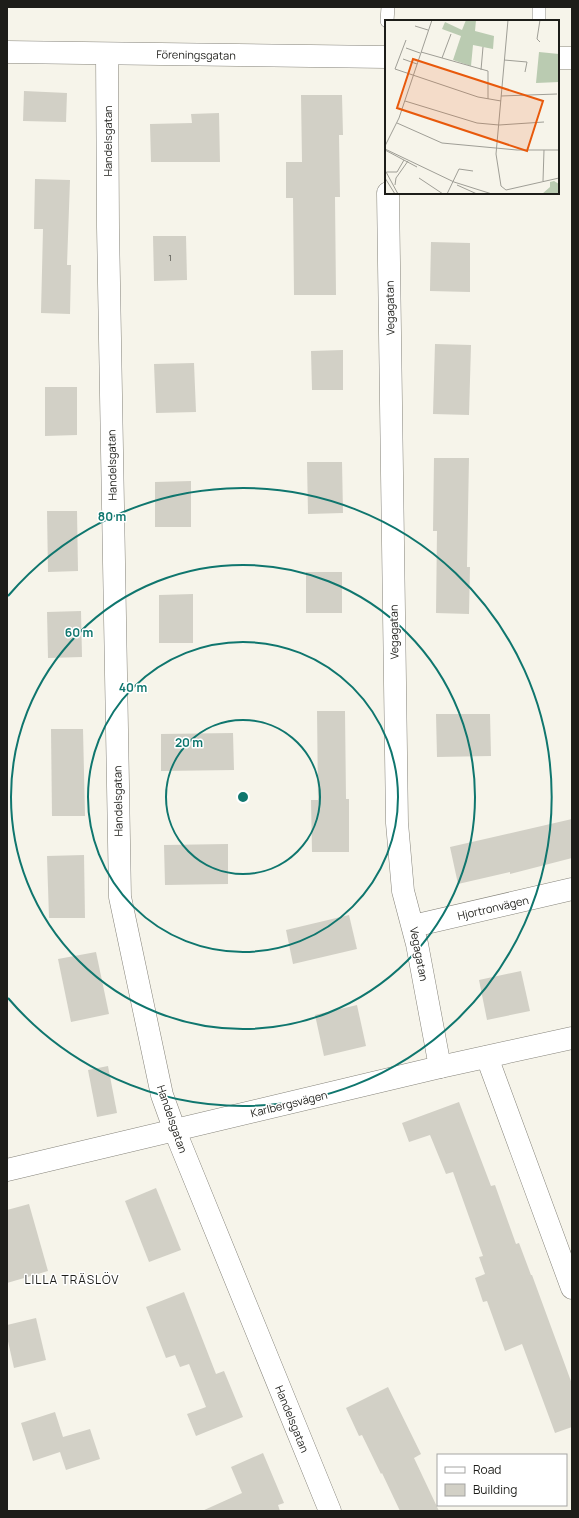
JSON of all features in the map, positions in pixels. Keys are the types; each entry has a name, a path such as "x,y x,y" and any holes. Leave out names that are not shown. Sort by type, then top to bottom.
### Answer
{"street":[{"name":"Föreningsgatan","path":"7,52 385,57"},
{"name":"Handelsgatan","path":"107,54 120,897 162,1095 175,1131 330,1511"},
{"path":"559,58 572,58"},
{"name":"Vegagatan","path":"388,194 397,823 403,891 414,926 440,1067"},
{"name":"Hjortronvägen","path":"414,926 572,889"},
{"name":"Karlbergsvägen","path":"7,1170 440,1067 572,1038"},
{"path":"487,1057 572,1288"}],"lane":[{"path":"387,20 388,7"},
{"path":"539,7 539,20"}],"building":[{"path":"24,91 67,93 66,122 23,121"},
{"path":"301,95 342,95 343,135 339,135 340,197 335,197 336,295 294,295 293,198 286,198 286,162 302,162"},
{"path":"219,113 220,162 151,162 150,124 192,123 191,114"},
{"path":"35,179 70,180 67,265 71,265 70,314 41,313 43,229 34,229"},
{"path":"153,236 186,236 187,280 154,281"},
{"path":"431,242 470,243 470,292 430,291"},
{"path":"435,344 471,345 469,415 433,414"},
{"path":"343,350 343,390 312,390 311,351"},
{"path":"194,363 196,412 156,413 154,364"},
{"path":"45,387 77,387 77,435 45,436"},
{"path":"434,458 469,458 467,567 470,567 469,614 436,613 437,531 433,531"},
{"path":"307,462 342,462 343,513 308,514"},
{"path":"191,481 191,527 155,527 155,482"},
{"path":"47,511 77,511 78,571 48,572"},
{"path":"306,572 342,572 342,613 306,613"},
{"path":"193,594 193,643 159,643 159,595"},
{"path":"81,611 82,657 48,658 47,612"},
{"path":"317,711 345,711 346,799 349,799 349,852 312,852 311,800 318,800"},
{"path":"436,714 490,714 491,756 437,757"},
{"path":"51,729 83,729 85,816 52,816"},
{"path":"233,733 234,770 161,771 161,734"},
{"path":"572,819 572,858 510,874 510,872 458,884 450,847"},
{"path":"228,844 228,884 165,885 164,845"},
{"path":"84,855 85,918 49,918 47,856"},
{"path":"349,915 357,949 293,964 286,930"},
{"path":"96,952 109,1014 71,1022 58,959"},
{"path":"521,971 530,1011 487,1020 479,980"},
{"path":"357,1005 366,1046 324,1056 315,1015"},
{"path":"108,1066 117,1113 97,1117 88,1070"},
{"path":"459,1102 491,1186 495,1185 516,1244 519,1243 532,1275 572,1384 572,1427 555,1433 522,1344 505,1351 487,1301 483,1302 475,1278 485,1274 479,1257 483,1256 453,1172 446,1174 430,1135 409,1142 402,1123"},
{"path":"156,1188 181,1250 149,1262 125,1201"},
{"path":"29,1204 48,1271 7,1283 7,1210"},
{"path":"184,1292 216,1374 224,1371 243,1417 196,1436 187,1414 206,1407 189,1364 180,1367 175,1355 166,1358 146,1307"},
{"path":"36,1318 46,1360 14,1368 7,1337 7,1325"},
{"path":"388,1387 421,1454 414,1458 439,1511 400,1511 382,1473 381,1474 362,1435 359,1436 346,1408"},
{"path":"55,1412 63,1437 90,1429 100,1459 66,1470 60,1452 33,1461 21,1423"},
{"path":"263,1453 284,1503 278,1505 280,1511 202,1511 242,1493 231,1467"}],"district":[{"name":"LILLA TRÄSLÖV","path":"72,1280"}]}
